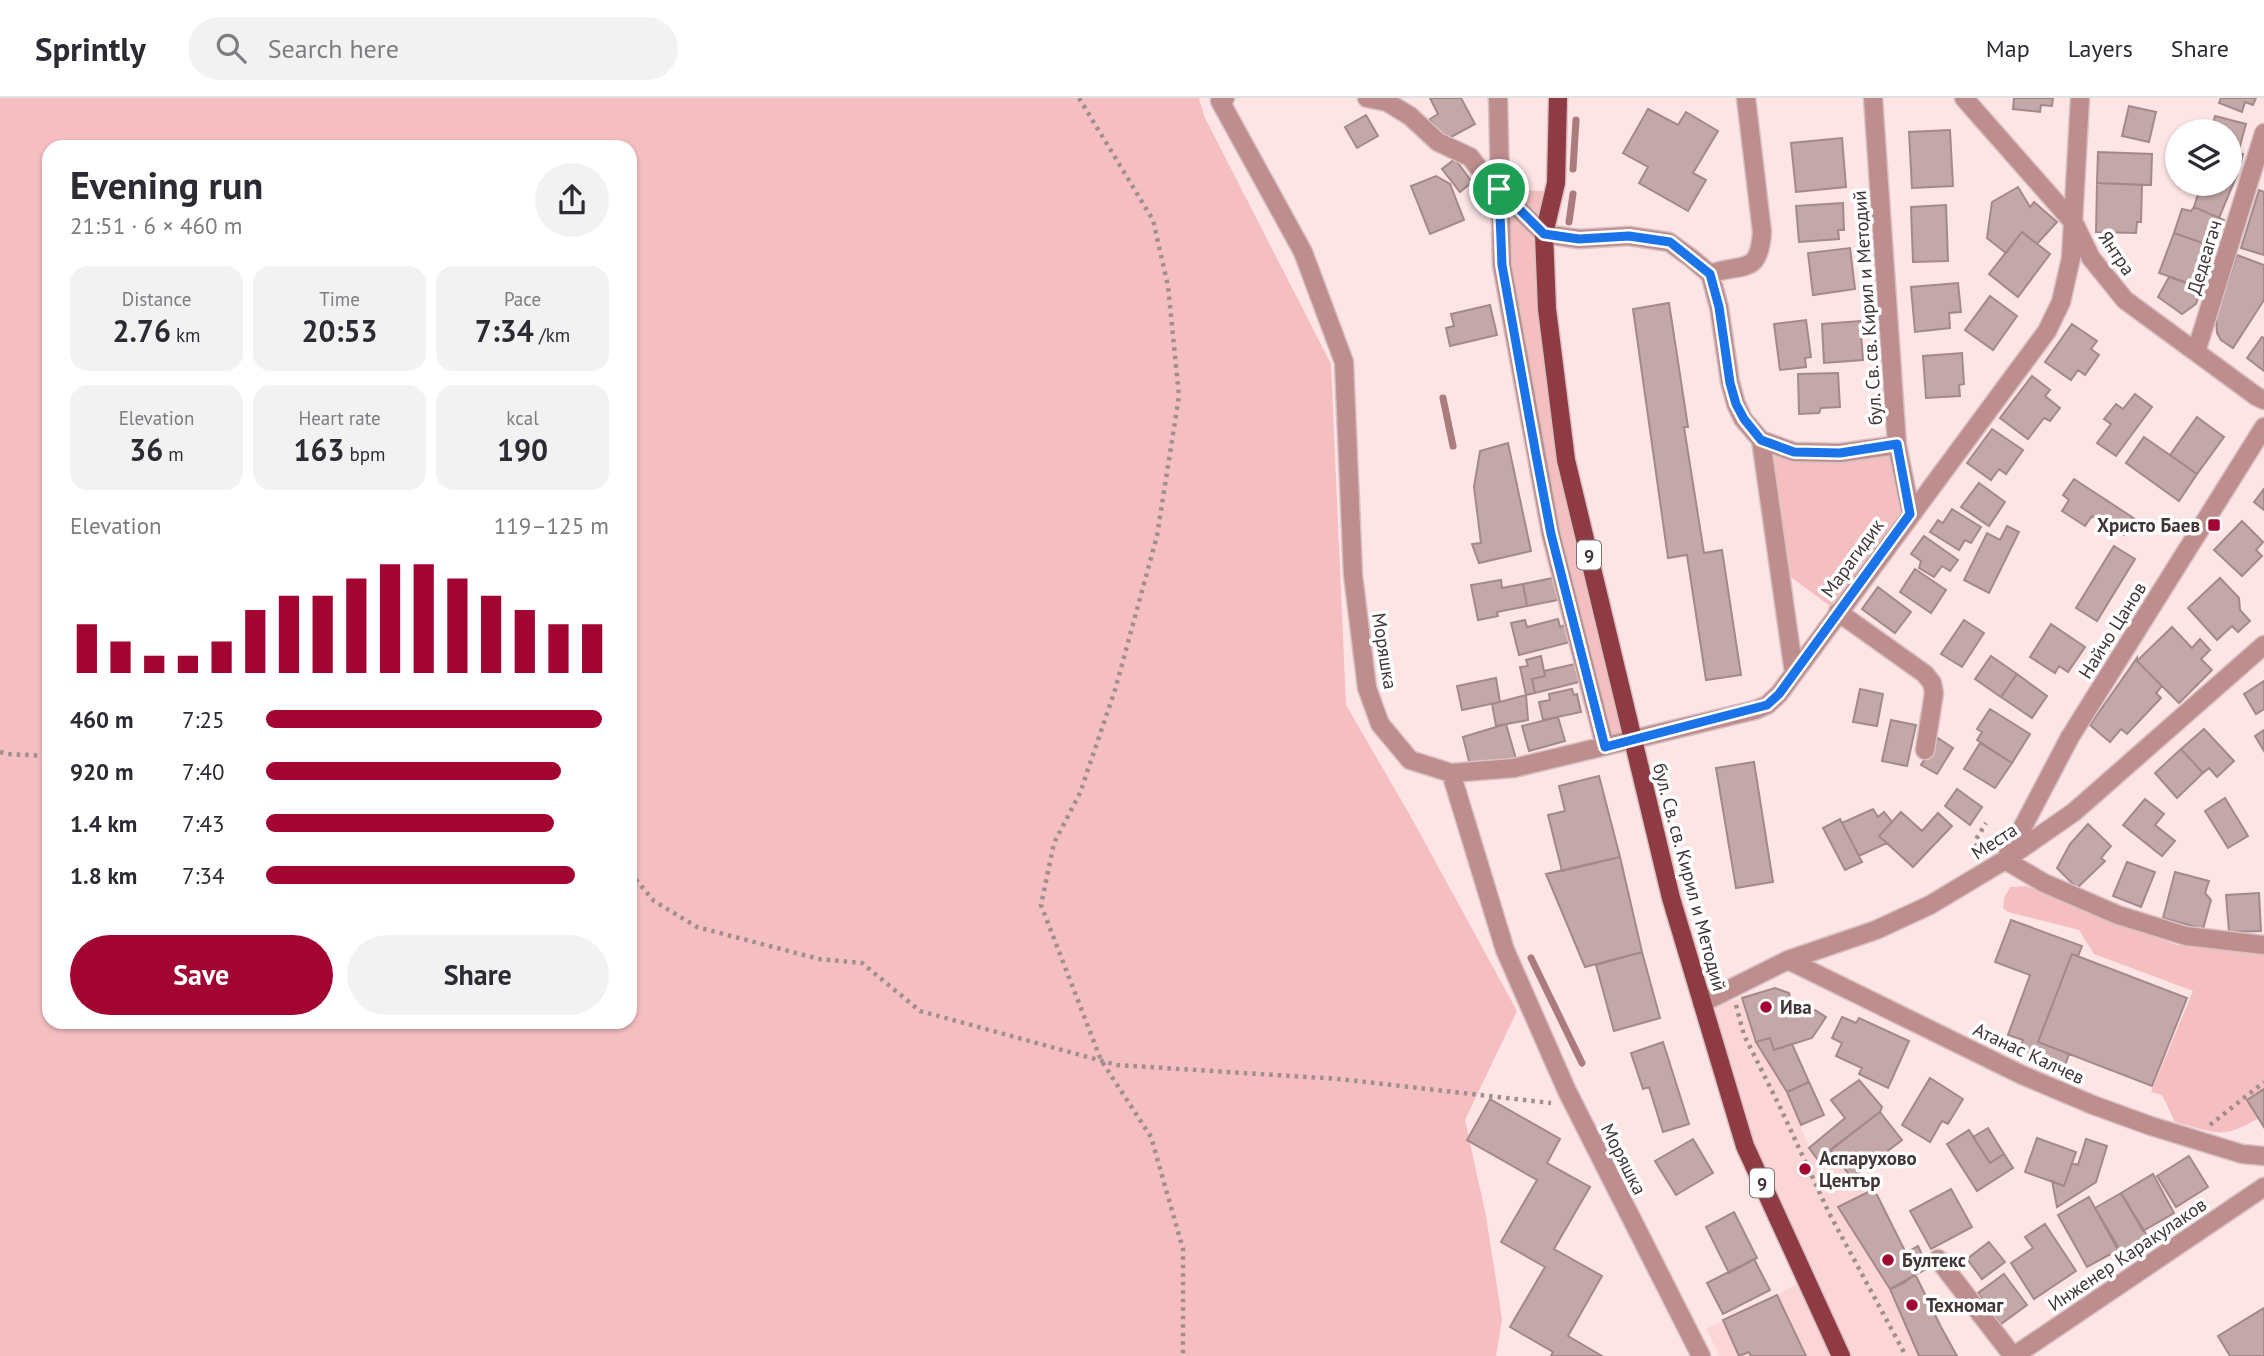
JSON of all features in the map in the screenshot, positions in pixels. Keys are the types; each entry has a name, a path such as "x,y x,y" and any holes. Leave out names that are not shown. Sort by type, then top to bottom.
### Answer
{"main road":[{"name":"бул. Св. св. Кирил и Методий","path":"1558,98 1556,183 1544,234 1547,309 1566,460 1671,898 1745,1146 1841,1356"}],"street":[{"path":"1367,98 1387,102 1410,116 1438,142 1470,157 1485,176 1544,234 1579,239 1629,236 1670,242 1710,274 1719,307 1730,383 1736,404 1761,440 1794,673"},
{"path":"1498,98 1502,265 1551,534 1605,747"},
{"path":"1710,274 1750,264 1761,252 1762,232 1746,98"},
{"name":"бул. Св. св. Кирил и Методий","path":"1873,98 1897,444 1910,514"},
{"name":"Янтра","path":"1964,98 2074,223 2091,258 2125,300 2264,400"},
{"name":"Марагидик","path":"1451,773 1514,768 1605,747 1767,705 1779,694 2047,331 2061,302 2071,258 2080,98"},
{"name":"Моряшка","path":"1222,99 1303,252 1344,362 1353,575 1367,688 1380,724 1409,760 1451,773 1504,950 1574,1106 1701,1356"},
{"name":"Дедеагач","path":"2196,352 2264,133"},
{"name":"Найчо Цанов","path":"2005,860 2070,737 2264,427"},
{"path":"1761,440 1794,452 1840,453 1897,444"},
{"path":"1839,612 1925,674 1932,683 1934,693 1925,750"},
{"name":"Места","path":"1702,1003 1788,960 1876,930 1930,905 1988,871 2074,812 2264,645"},
{"path":"2005,860 2044,883 2118,915 2186,936 2264,945"},
{"name":"Атанас Калчев","path":"1788,960 2022,1075 2093,1105 2242,1154 2264,1156"},
{"name":"Инженер Каракулаков","path":"2013,1356 2264,1188"},
{"path":"1938,1259 2013,1356"}],"path":[{"path":"1079,98 1153,220 1168,286 1179,396 1157,536 1115,690 1080,793 1054,843 1041,905 1101,1060 1151,1137 1183,1249 1183,1356"},
{"path":"0,752 42,755"},
{"path":"1986,823 1975,841 1988,871"},
{"path":"637,881 654,901 697,927 818,960 862,963 920,1011 1117,1065 1339,1079 1574,1106"},
{"path":"1732,988 1744,1035 1829,1213 1906,1356"},
{"path":"2194,1139 2264,1082"}],"shaded area":[{"path":"0,98 1199,98 1204,116 1331,364 1346,705 1411,817 1517,1011 1465,1120 1486,1216 1502,1319 1496,1356 0,1356"},
{"path":"1499,189 1543,191 1547,309 1566,460 1633,739 1605,746 1551,533"},
{"path":"1761,440 1794,452 1897,445 1911,514 1838,612 1780,569"},
{"path":"2026,886 2177,945 2264,953 2264,1115 2239,1128 2221,1132 2175,1122 2162,1095 2151,1092 2193,991 2094,954 2079,930 2008,912 2003,908 2004,898 2010,887"},
{"name":"Аспарухово Център","path":"1742,998 1756,1042 1787,1092 1809,1148 1818,1160 1830,1150 1866,1193 1838,1207 1890,1289 1919,1356 1720,1356 1706,1329 1777,1295 1815,1273 1752,1140 1713,1007"}],"building":[{"path":"1430,98 1461,98 1475,124 1442,142 1430,119 1438,114"},
{"path":"2014,98 2053,98 2052,106 2041,105 2040,112 2013,109"},
{"path":"2221,98 2256,98 2253,105 2245,102 2242,112 2219,103"},
{"path":"2129,106 2156,112 2149,142 2122,136"},
{"path":"1648,109 1678,125 1686,112 1718,131 1693,173 1706,180 1688,211 1639,183 1648,167 1623,153"},
{"path":"1366,115 1378,136 1357,148 1345,127"},
{"path":"2242,123 2246,124 2242,138"},
{"path":"1950,130 1953,186 1912,188 1909,132"},
{"path":"1842,138 1846,187 1796,192 1791,143"},
{"path":"2098,152 2152,154 2151,185 2097,183"},
{"path":"1455,159 1472,182 1460,192 1442,169"},
{"path":"1436,176 1450,184 1464,220 1430,234 1411,186"},
{"path":"2097,183 2142,185 2141,222 2137,222 2136,233 2096,232"},
{"path":"2018,187 2030,207 2034,202 2057,222 2037,244 2022,232 2006,253 1987,238 1992,202"},
{"path":"2259,190 2264,192 2264,255 2241,248"},
{"path":"2197,196 2228,196 2219,218 2194,207"},
{"path":"1843,203 1844,230 1838,230 1839,239 1799,242 1796,206"},
{"path":"1946,205 1948,261 1913,262 1911,207"},
{"path":"2194,207 2224,220 2211,246 2174,233 2182,209 2191,211"},
{"path":"2022,232 2050,254 2018,297 1989,274"},
{"path":"2174,233 2211,246 2197,286 2159,273"},
{"path":"1850,248 1855,289 1813,295 1808,253"},
{"path":"2237,255 2264,265 2264,300 2233,348 2221,340 2217,333 2216,318"},
{"path":"2169,277 2201,288 2196,304 2182,314 2158,297"},
{"path":"1958,283 1961,312 1949,313 1950,328 1915,332 1911,287"},
{"path":"1990,296 2017,316 1993,350 1965,330"},
{"path":"1669,303 1688,427 1684,427 1704,553 1722,550 1741,675 1706,680 1687,555 1668,558 1633,309"},
{"path":"1490,305 1497,335 1450,346 1446,328 1454,326 1451,314"},
{"path":"1806,320 1811,357 1805,358 1806,367 1780,370 1774,324"},
{"path":"1860,321 1863,360 1824,363 1822,324"},
{"path":"2072,324 2097,341 2091,349 2099,355 2085,375 2078,370 2071,380 2045,362"},
{"path":"2262,337 2264,338 2264,371 2247,358"},
{"path":"1962,353 1964,384 1959,385 1960,396 1926,398 1923,356"},
{"path":"1838,373 1840,407 1821,408 1819,413 1799,414 1798,374"},
{"path":"2032,376 2050,390 2045,396 2060,408 2050,421 2044,418 2028,439 2000,418"},
{"path":"2135,394 2152,407 2116,456 2097,443 2111,424 2104,419 2116,404 2123,409"},
{"path":"2197,417 2224,437 2197,474 2170,455"},
{"path":"1992,429 2023,450 2006,474 1999,469 1991,480 1967,463"},
{"path":"2144,437 2197,474 2179,501 2126,463"},
{"path":"1508,443 1531,551 1479,563 1472,544 1481,543 1474,487 1480,451"},
{"path":"2074,479 2135,519 2124,535 2109,525 2105,532 2099,529 2103,523 2092,516 2085,526 2062,511 2069,500 2063,495"},
{"path":"1979,483 2005,502 1989,526 1961,507"},
{"path":"2264,489 2264,510 2254,502"},
{"path":"1952,509 1981,527 1971,543 1965,540 1959,550 1930,532 1938,520 1943,523"},
{"path":"2242,521 2263,542 2256,550 2262,556 2242,576 2214,550"},
{"path":"2007,526 2019,532 1989,593 1964,580 1987,533 2000,540"},
{"path":"1924,536 1958,560 1950,571 1942,566 1934,577 1919,568 1921,561 1911,554"},
{"path":"2114,546 2135,559 2097,621 2076,608"},
{"path":"1915,569 1946,590 1931,613 1900,592"},
{"path":"1553,578 1558,600 1527,606 1523,584"},
{"path":"2220,578 2239,598 2240,610 2250,621 2238,632 2232,626 2217,640 2188,608"},
{"path":"1501,580 1502,588 1523,584 1527,606 1497,612 1498,616 1478,620 1471,585"},
{"path":"1878,587 1911,612 1895,633 1862,609"},
{"path":"1558,619 1560,627 1565,625 1570,642 1519,655 1511,623 1525,620 1527,627"},
{"path":"1964,620 1984,633 1962,667 1941,654"},
{"path":"2051,624 2085,647 2068,672 2059,666 2055,673 2030,657"},
{"path":"2172,627 2192,648 2200,639 2210,650 2201,659 2212,670 2179,703 2137,661"},
{"path":"1541,656 1545,676 1532,679 1535,693 1526,695 1520,667 1528,666 1526,660"},
{"path":"1991,656 2017,674 2001,697 1975,679"},
{"path":"2137,658 2162,686 2156,693 2161,698 2127,734 2121,729 2110,742 2090,725"},
{"path":"1575,664 1579,682 1535,693 1532,679 1545,676 1544,671"},
{"path":"2017,674 2047,696 2032,718 2001,697"},
{"path":"1496,678 1500,702 1462,710 1457,686"},
{"path":"2264,681 2264,709 2256,714 2244,694"},
{"path":"1572,689 1574,695 1577,694 1581,712 1543,720 1539,702 1550,700 1549,694"},
{"path":"1860,689 1883,694 1877,726 1853,722"},
{"path":"1526,695 1528,720 1496,726 1492,704"},
{"path":"1990,709 2030,734 2012,763 1977,740 1982,732 1977,729"},
{"path":"1558,717 1565,741 1529,751 1522,726"},
{"path":"1891,720 1916,725 1907,766 1882,761"},
{"path":"1506,724 1516,759 1470,765 1463,737"},
{"path":"2204,729 2234,761 2217,777 2209,768 2203,773 2181,749"},
{"path":"2264,730 2264,751 2255,736"},
{"path":"1938,738 1953,748 1937,774 1921,765"},
{"path":"1980,743 2012,763 1995,788 1964,769"},
{"path":"2181,749 2203,773 2177,798 2155,773"},
{"path":"1754,762 1773,882 1736,888 1716,768"},
{"path":"1599,776 1620,857 1562,871 1548,815 1565,811 1559,786"},
{"path":"1957,789 1982,807 1970,825 1945,806"},
{"path":"2225,798 2248,836 2228,848 2205,811"},
{"path":"2145,799 2164,814 2155,825 2175,841 2162,856 2123,825"},
{"path":"1873,809 1878,817 1884,812 1892,822 1879,836 1887,843 1859,856 1842,823"},
{"path":"1901,812 1922,831 1938,813 1952,826 1913,867 1879,836"},
{"path":"1840,819 1862,862 1845,870 1823,828"},
{"path":"2088,824 2111,846 2101,858 2105,861 2077,888 2057,868 2070,844"},
{"path":"1620,857 1642,952 1585,967 1546,874"},
{"path":"2127,862 2155,872 2141,907 2113,896"},
{"path":"2175,872 2209,881 2205,893 2211,900 2203,929 2163,918"},
{"path":"2259,893 2261,931 2229,932 2226,895"},
{"path":"2011,920 2082,946 2078,956 2072,954 2038,1042 2069,1054 2065,1065 2020,1049 2023,1040 2008,1035 2030,975 1995,962"},
{"path":"1642,952 1660,1018 1614,1031 1596,965"},
{"path":"2072,954 2187,998 2152,1086 2038,1042"},
{"path":"1775,988 1789,993 1793,1014 1815,1010 1826,1017 1812,1038 1774,1050 1770,1038 1756,1042 1742,998"},
{"path":"1842,1017 1856,1023 1859,1018 1909,1041 1888,1088 1859,1074 1862,1068 1836,1056 1842,1043 1832,1038"},
{"path":"1770,1038 1774,1050 1792,1044 1809,1082 1787,1092 1756,1042"},
{"path":"1663,1042 1689,1124 1663,1132 1649,1087 1643,1089 1631,1053"},
{"path":"1930,1078 1963,1099 1948,1124 1942,1121 1930,1142 1902,1125"},
{"path":"1859,1080 1882,1107 1880,1112 1818,1160 1809,1148 1845,1118 1831,1100"},
{"path":"1809,1082 1824,1115 1801,1125 1787,1092"},
{"path":"2264,1089 2264,1127 2247,1100"},
{"path":"1490,1099 1560,1139 1547,1163 1590,1187 1554,1249 1602,1276 1568,1336 1602,1356 1551,1356 1553,1352 1510,1327 1545,1267 1501,1242 1537,1180 1467,1140"},
{"path":"1880,1112 1902,1140 1852,1178 1830,1150"},
{"path":"1988,1128 2004,1154 1990,1163 1973,1137"},
{"path":"1969,1130 1990,1163 2004,1154 2013,1168 1977,1191 1947,1144"},
{"path":"2037,1138 2076,1152 2064,1186 2025,1172"},
{"path":"1693,1139 1713,1173 1676,1195 1655,1161"},
{"path":"2086,1139 2107,1146 2096,1182 2057,1207 2052,1181 2064,1186 2072,1163 2078,1165"},
{"path":"2189,1156 2208,1187 2176,1207 2157,1176"},
{"path":"2153,1174 2174,1213 2143,1231 2121,1193"},
{"path":"1874,1189 1906,1253 1918,1246 1928,1268 1890,1289 1838,1207"},
{"path":"1951,1189 1972,1227 1931,1249 1910,1211"},
{"path":"2121,1193 2149,1239 2123,1255 2095,1208"},
{"path":"2089,1197 2118,1250 2087,1267 2058,1215"},
{"path":"1734,1212 1757,1258 1729,1273 1706,1227"},
{"path":"2045,1224 2076,1271 2034,1299 2011,1263 2033,1248 2025,1237"},
{"path":"1989,1242 2005,1262 1982,1279 1967,1259"},
{"path":"1754,1259 1770,1290 1723,1314 1707,1283"},
{"path":"1915,1274 1957,1356 1919,1356 1890,1289"},
{"path":"2004,1274 2027,1305 2001,1324 1978,1293"},
{"path":"1777,1295 1806,1356 1751,1356 1749,1352 1739,1356 1723,1320"},
{"path":"2264,1308 2264,1356 2230,1356 2218,1336"}],"waterway":[{"path":"1573,169 1576,120"},
{"path":"1569,222 1573,194"},
{"path":"1443,398 1453,446"},
{"path":"1531,958 1582,1063"}],"place":[{"name":"Христо Баев","path":"2214,525"},
{"name":"Ива","path":"1766,1007"},
{"name":"Аспарухово Център","path":"1805,1169"},
{"name":"Бултекс","path":"1888,1260"},
{"name":"Техномаг","path":"1912,1305"}],"route":[{"path":"1499,189 1544,234 1579,239 1629,236 1670,242 1710,274 1719,307 1730,383 1736,404 1761,440 1794,452 1840,453 1897,444 1910,514 1779,694 1767,705 1605,747 1551,534 1502,265 1499,189"}]}
